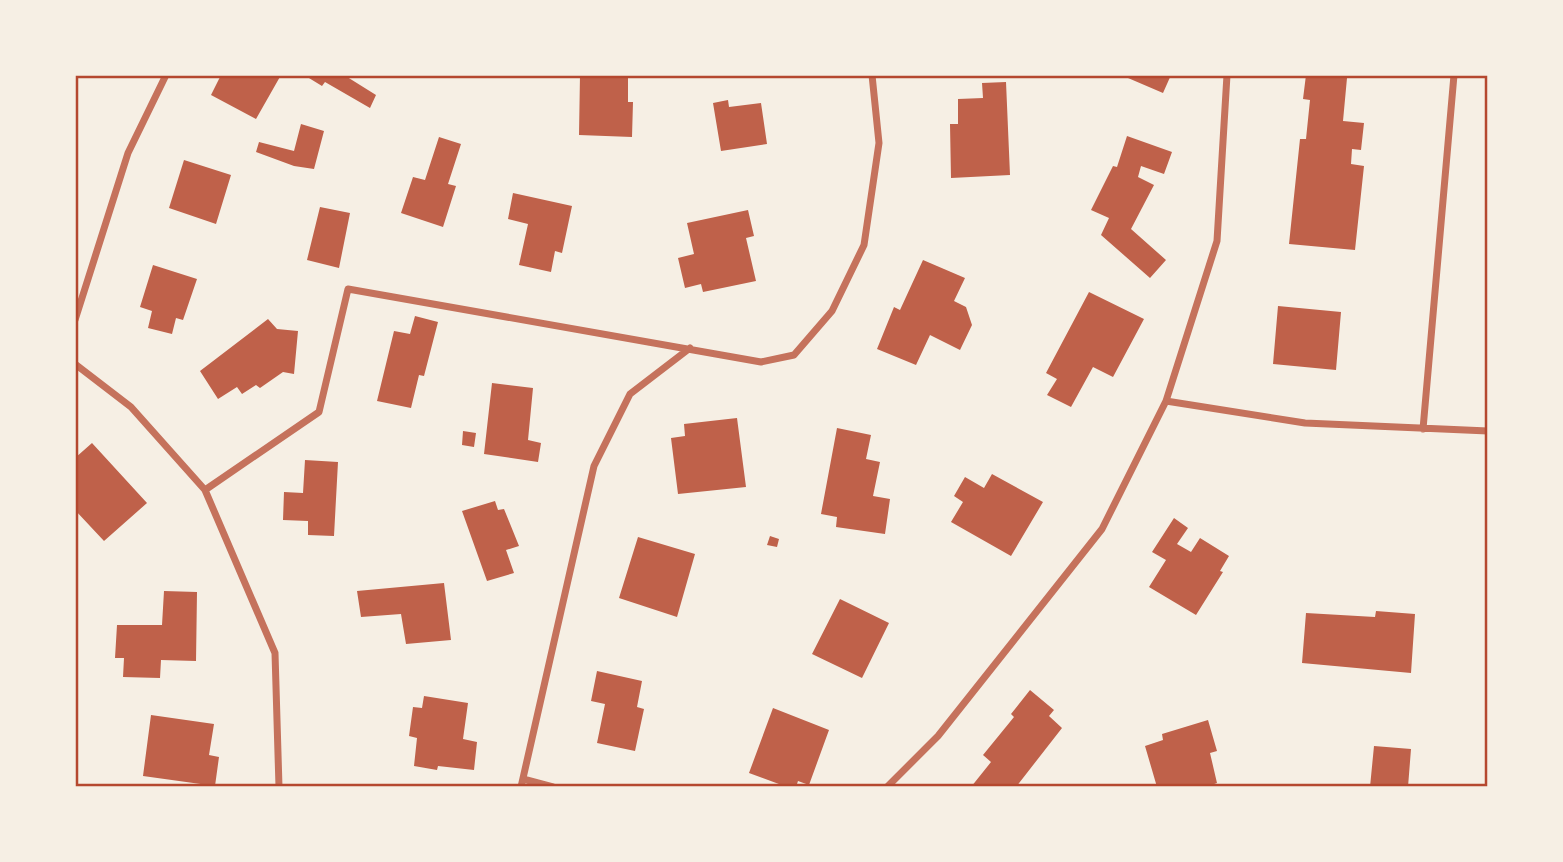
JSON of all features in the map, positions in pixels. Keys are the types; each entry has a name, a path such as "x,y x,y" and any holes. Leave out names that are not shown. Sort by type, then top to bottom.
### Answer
{"street":[{"path":"75,320 128,153 166,75"},
{"path":"205,490 319,412 348,289 761,362 794,355 832,311 864,245 879,144 872,75"},
{"path":"887,787 937,736 1102,528 1166,401 1217,241 1227,75"},
{"path":"1423,429 1454,75"},
{"path":"553,787 522,783 594,466 630,394 690,348"},
{"path":"75,364 131,407 205,490 275,653 279,787"},
{"path":"1166,401 1305,423 1488,431"}],"building":[{"path":"221,75 281,75 256,119 211,95"},
{"path":"304,75 344,75 376,95 370,108 325,82 322,86"},
{"path":"580,75 628,75 628,102 633,102 632,137 579,135"},
{"path":"1121,75 1171,75 1163,93"},
{"path":"1306,75 1347,78 1343,121 1364,123 1361,150 1352,149 1351,164 1364,166 1355,250 1289,244 1300,139 1306,139 1310,100 1303,99"},
{"path":"1006,82 1010,175 951,178 950,124 958,124 958,99 983,98 982,83"},
{"path":"728,100 729,107 761,103 767,144 721,151 713,103"},
{"path":"301,124 324,131 314,169 294,166 256,152 259,142 294,151"},
{"path":"1127,136 1172,152 1164,174 1141,166 1138,177 1154,185 1131,229 1166,260 1150,278 1101,235 1109,218 1091,210 1113,166 1117,167"},
{"path":"439,137 461,144 448,184 456,186 443,227 401,213 413,177 425,180"},
{"path":"184,160 231,175 216,224 169,208"},
{"path":"513,193 572,206 562,253 555,251 551,272 519,265 528,224 508,219"},
{"path":"320,207 350,213 339,268 307,260"},
{"path":"748,210 754,236 746,238 756,281 703,292 701,284 685,288 678,258 694,254 687,223"},
{"path":"923,260 965,278 954,301 966,307 972,325 960,350 930,335 916,365 877,349 894,307 900,310"},
{"path":"153,265 197,279 183,320 176,318 172,334 148,328 152,311 140,307"},
{"path":"1089,292 1144,319 1113,377 1093,367 1071,407 1047,395 1057,379 1046,373"},
{"path":"1278,306 1341,312 1336,370 1273,364"},
{"path":"415,316 438,322 424,376 419,375 411,408 377,401 394,331 410,334"},
{"path":"268,319 277,329 298,331 294,374 283,372 260,388 256,385 242,394 237,387 218,399 200,371"},
{"path":"492,383 533,388 528,440 541,443 538,462 484,454"},
{"path":"737,418 746,487 678,494 671,438 685,436 684,424"},
{"path":"837,428 871,435 866,459 880,462 873,496 890,499 885,534 836,527 837,517 821,514"},
{"path":"463,431 476,433 474,447 462,445"},
{"path":"92,443 147,503 104,541 75,510 75,458"},
{"path":"305,460 338,462 334,536 308,535 308,521 283,520 284,492 303,493"},
{"path":"992,474 1043,502 1011,556 951,522 963,502 954,496 965,477 984,488"},
{"path":"495,501 498,510 504,509 519,546 506,550 514,573 487,581 462,511"},
{"path":"1174,518 1188,528 1177,544 1191,552 1200,538 1229,556 1220,571 1223,572 1196,615 1149,587 1166,560 1152,552"},
{"path":"770,536 779,539 777,547 767,545"},
{"path":"638,537 695,554 677,617 619,598"},
{"path":"444,583 451,640 406,644 401,614 361,617 357,591"},
{"path":"164,591 197,592 196,661 161,660 160,678 123,677 124,658 115,658 117,625 162,625"},
{"path":"840,599 889,623 862,678 812,654"},
{"path":"1376,611 1415,614 1411,673 1302,663 1306,613 1375,617"},
{"path":"597,671 642,681 637,707 644,709 635,751 597,743 605,704 591,701"},
{"path":"1030,690 1054,710 1049,716 1062,728 1016,787 971,787 991,762 983,755 1014,717 1011,714"},
{"path":"424,696 468,703 463,739 477,742 474,770 438,766 437,770 414,766 417,738 409,736 413,707 422,708"},
{"path":"773,708 829,730 809,785 798,781 796,787 787,787 749,773"},
{"path":"151,715 214,724 209,755 219,757 215,786 143,776"},
{"path":"1208,720 1217,751 1210,753 1217,783 1206,787 1191,787 1190,784 1182,787 1157,787 1145,746 1163,740 1162,734"},
{"path":"1374,746 1411,749 1408,787 1370,787"}]}
